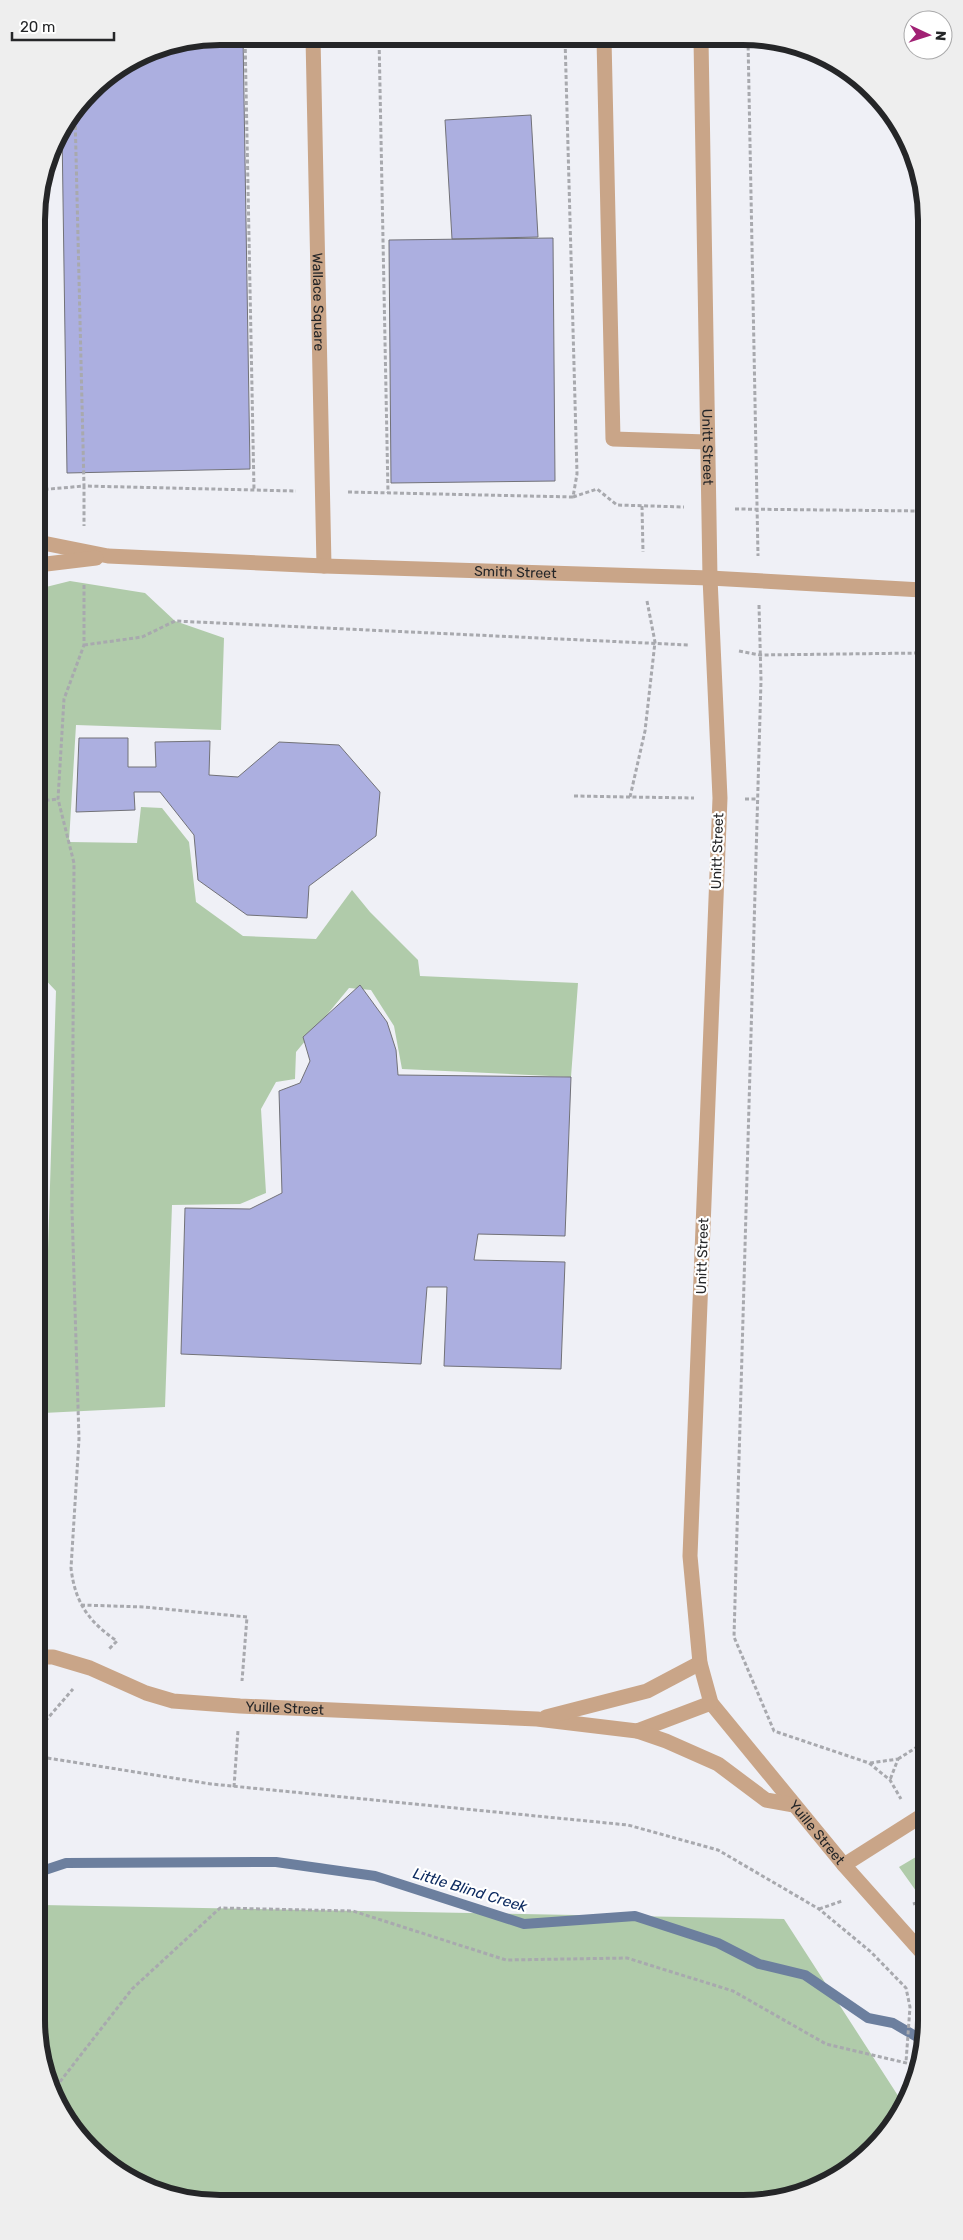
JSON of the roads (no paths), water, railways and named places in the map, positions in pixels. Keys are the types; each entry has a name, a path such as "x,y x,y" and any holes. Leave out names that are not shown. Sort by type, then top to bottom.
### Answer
{"street":[{"name":"Wallace Square","path":"313,45 324,566"},
{"path":"604,45 613,439 707,442"},
{"name":"Unitt Street","path":"700,1663 690,1556 720,798 708,508 701,45"},
{"name":"Smith Street","path":"45,544 84,555 324,566 710,578 918,590"},
{"name":"Smith Street","path":"45,563 84,555"},
{"name":"Yuille Street","path":"45,1657 53,1657 90,1668 146,1693 173,1700 240,1706 537,1719 637,1731 711,1703"},
{"name":"Yuille Street","path":"537,1719 647,1691 700,1663 711,1703 844,1865 918,1948"},
{"path":"637,1731 666,1741 718,1764 766,1800 794,1805"},
{"path":"844,1865 918,1818"}],"waterway":[{"name":"Little Blind Creek","path":"45,1870 66,1863 276,1862 375,1876 524,1924 635,1916 718,1943 759,1964 805,1975 868,2018 893,2023 917,2037"}]}
